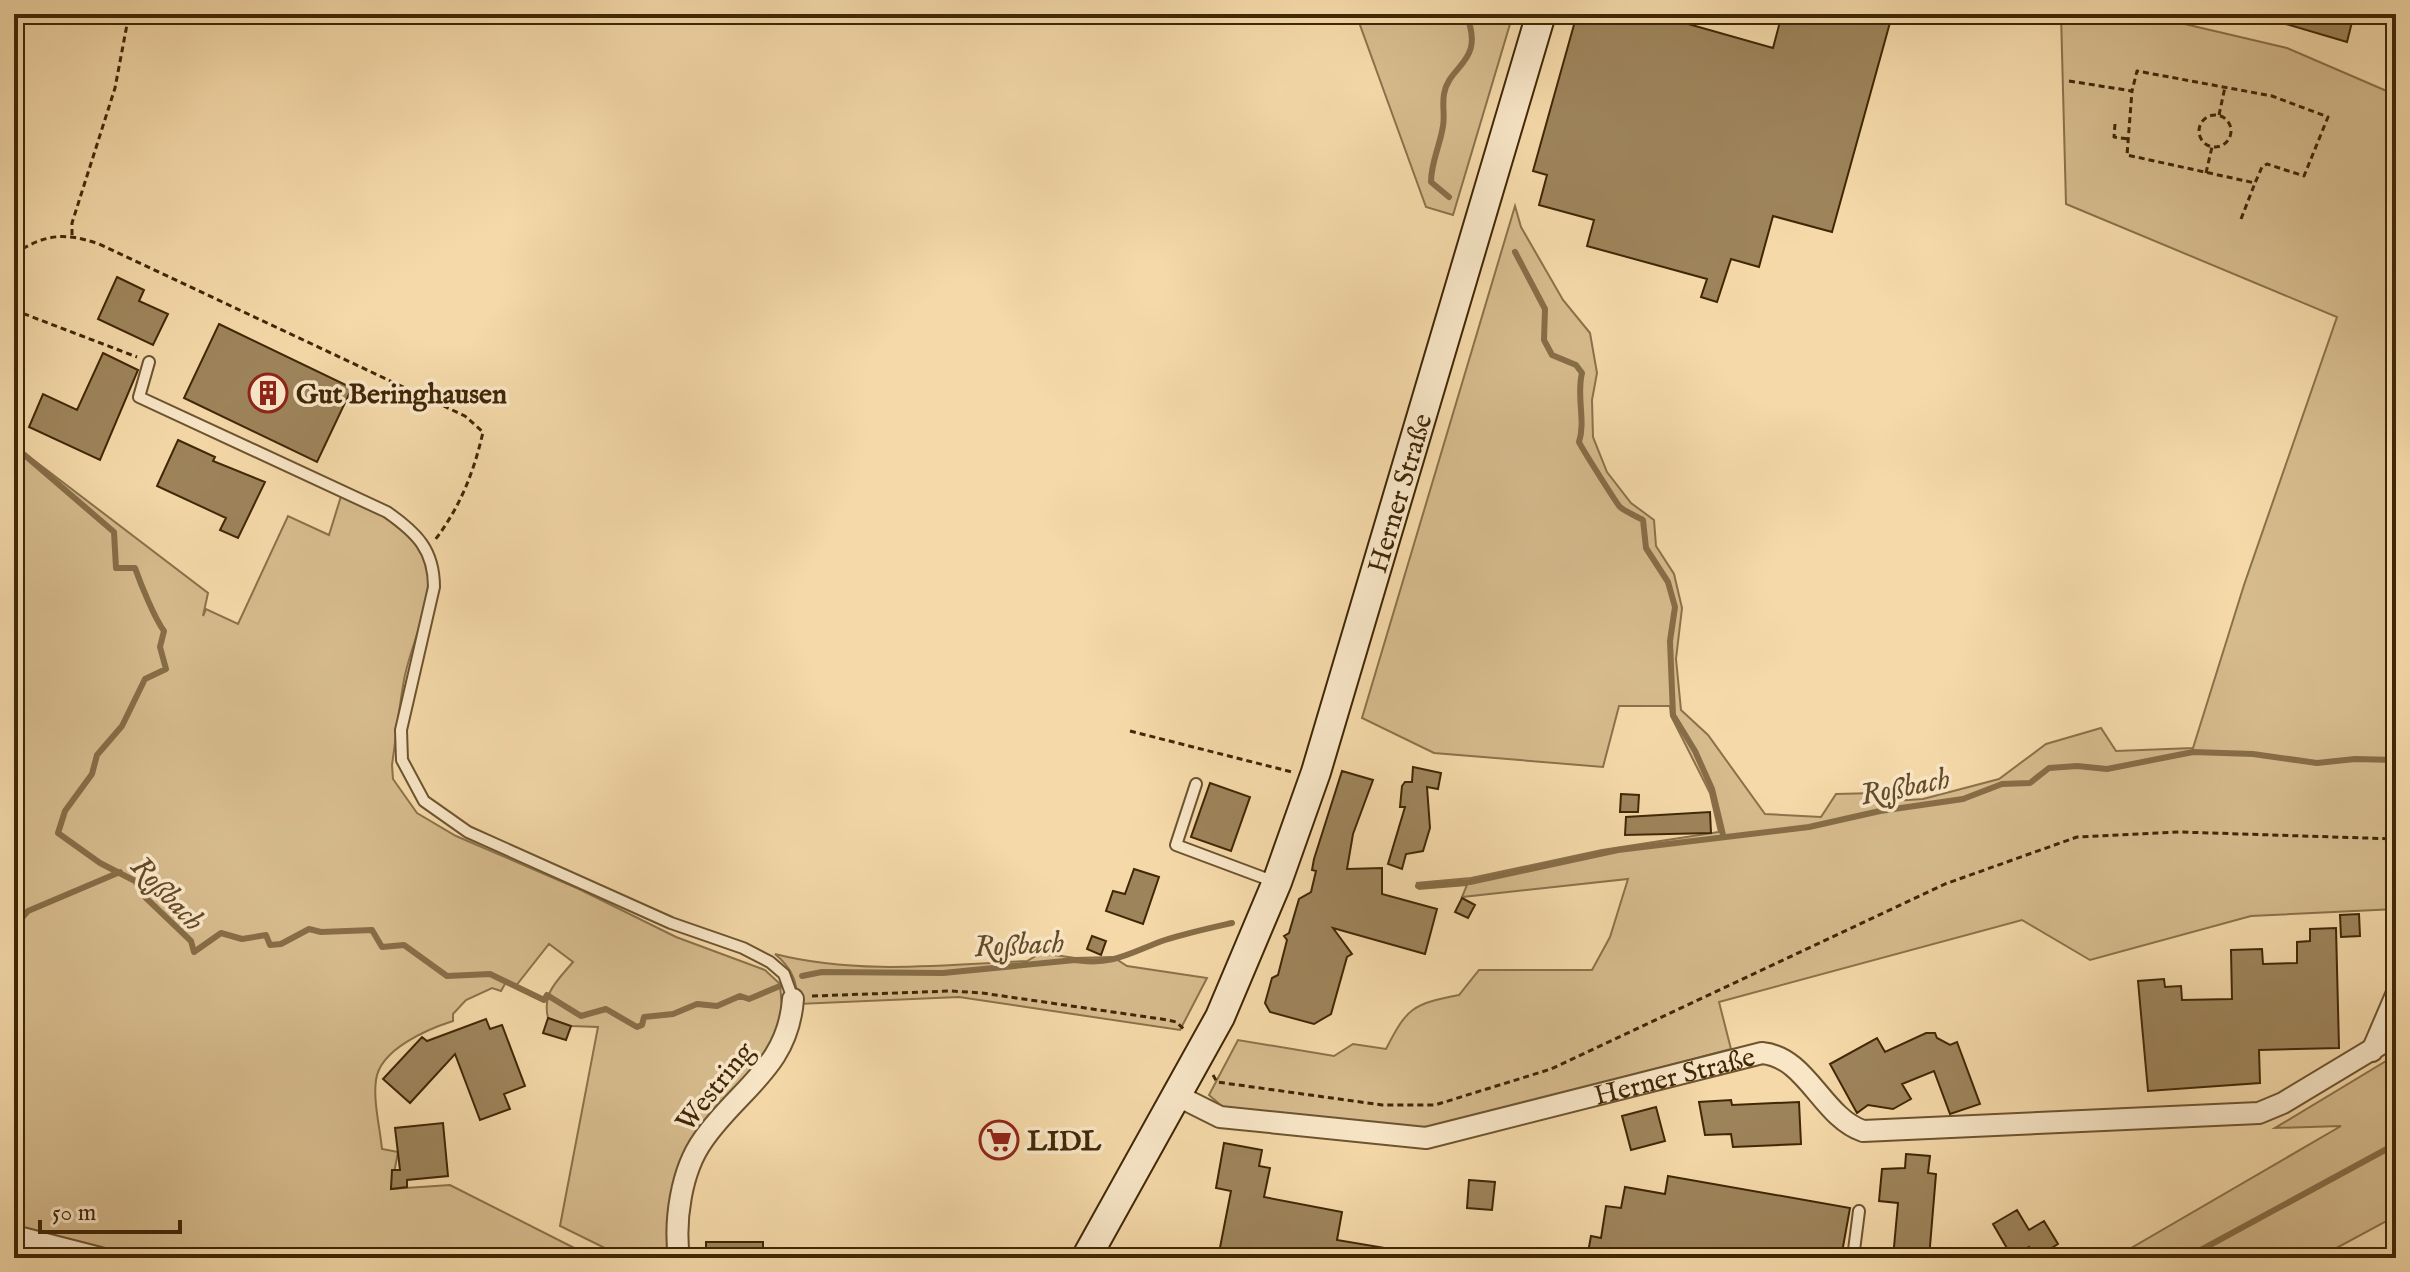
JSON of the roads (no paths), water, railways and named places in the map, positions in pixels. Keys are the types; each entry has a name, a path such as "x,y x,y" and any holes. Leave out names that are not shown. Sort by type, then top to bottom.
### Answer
{"main road":[{"name":"Herner Straße","path":"1086,1258 1200,1054 1232,991 1277,882 1316,772 1541,14"}],"street":[{"path":"2372,1051 2396,995"},
{"name":"Westring","path":"679,1258 682,1196 689,1166 705,1137 778,1052 789,1025 793,999"},
{"name":"Herner Straße","path":"1178,1096 1220,1117 1426,1138 1762,1053 1785,1060 1852,1128 1888,1131 2259,1113 2283,1103 2396,1035"},
{"path":"14,1236 100,1258"}],"lane":[{"path":"149,362 139,397 387,512 409,527 428,548 434,567 434,587 401,730 402,760 424,801 468,832 671,923 743,948 770,962 784,974 793,999"},
{"path":"1196,784 1176,845 1277,882"},
{"path":"1853,1258 1859,1211"}],"waterway":[{"path":"1449,197 1431,182 1431,175 1443,126 1447,84 1469,53 1472,43 1466,14"},
{"path":"1515,252 1545,309 1544,340 1552,355 1576,365 1582,373 1579,442 1620,507 1643,520 1646,548 1668,582 1675,607 1670,641 1673,715 1695,751 1712,789 1723,835"},
{"name":"Roßbach","path":"14,446 114,532 116,568 135,568 164,631 160,647 166,669 145,679 122,726 97,755 92,774 65,811 58,833 100,863 135,881 146,898 191,941 194,952 221,933 242,939 266,935 270,945 281,944 309,929 321,932 372,930 382,947 404,945 447,976 490,974 544,1000 547,995 581,1016 606,1009 637,1027 642,1025 644,1017 673,1014 697,1004 717,1006 740,996 749,999 780,986"},
{"name":"Roßbach","path":"1418,886 1470,882 1618,850 1809,827 1880,811 1963,799 2002,784 2030,783 2049,768 2077,766 2107,769 2193,752 2253,754 2317,763 2355,759 2396,760"},
{"path":"14,934 19,921 28,911 120,872"},
{"name":"Roßbach","path":"802,976 822,972 943,973 1075,960 1101,961 1122,957 1173,937 1232,923"},
{"path":"2186,1258 2396,1144"}],"place":[{"name":"Gut Beringhausen","path":"268,393"},
{"name":"LIDL","path":"999,1140"}]}
